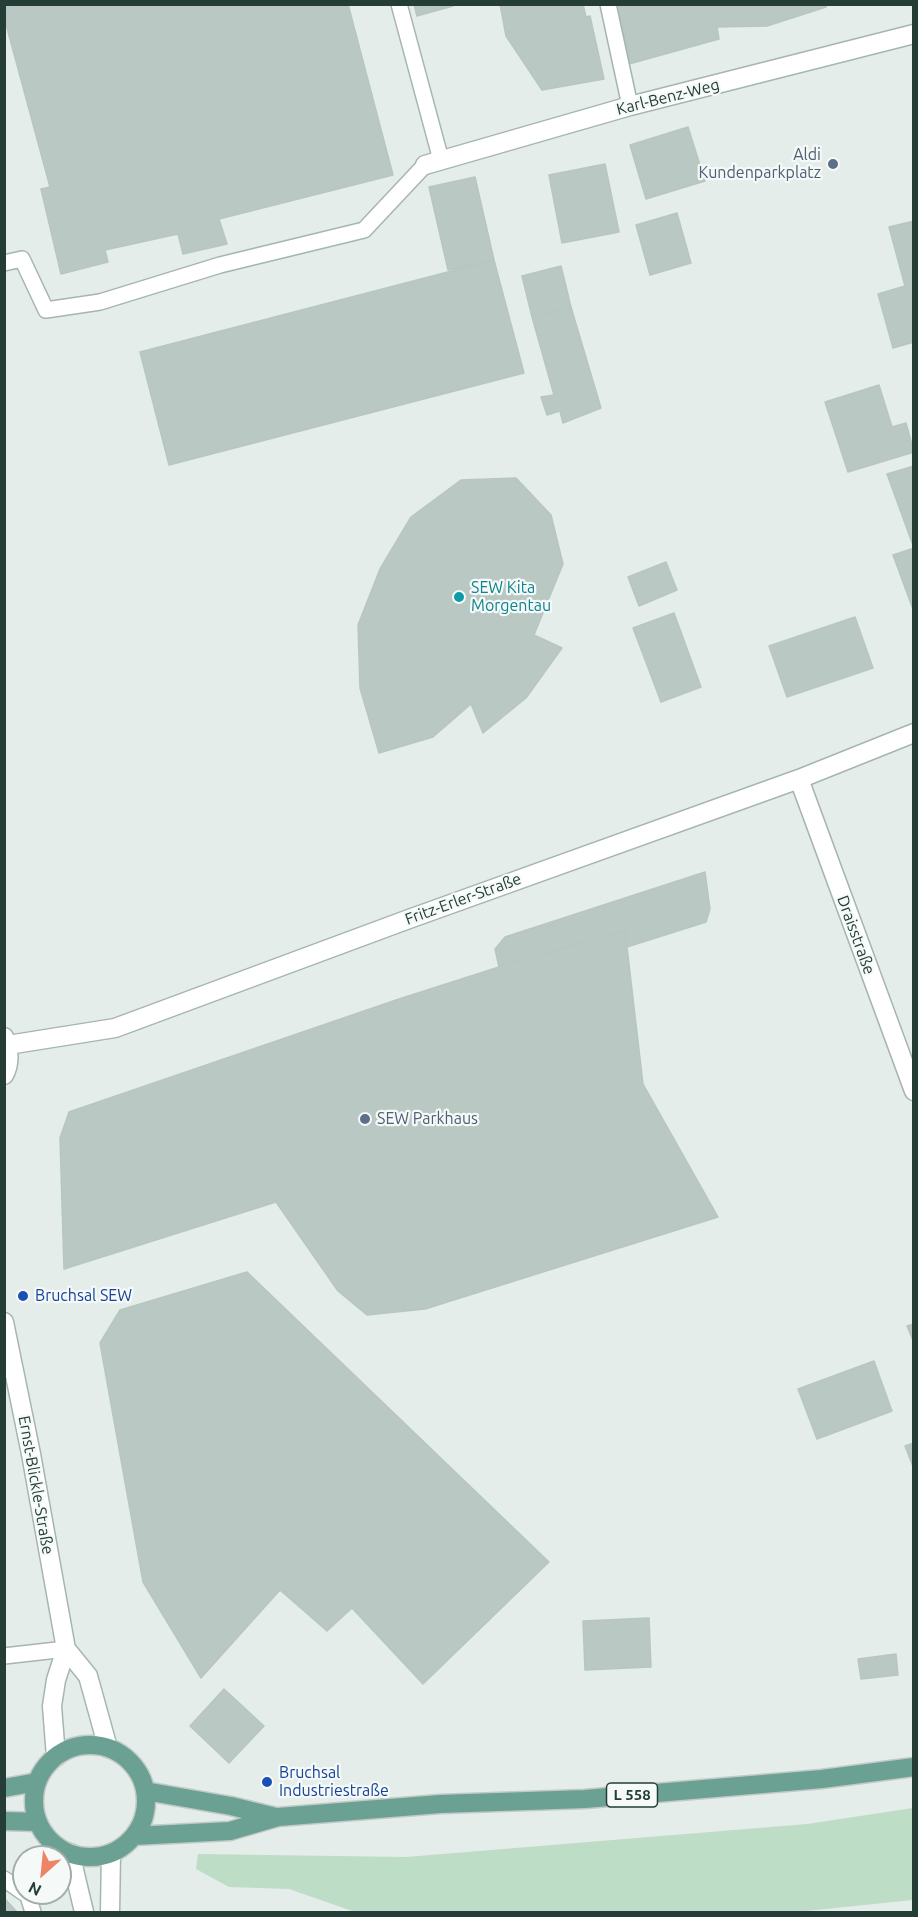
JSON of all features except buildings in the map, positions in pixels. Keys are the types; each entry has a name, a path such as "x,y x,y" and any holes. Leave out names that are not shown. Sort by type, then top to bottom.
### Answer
{"main road":[{"path":"57,1845 46,1835 38,1822 34,1802 37,1782 45,1767 56,1757 72,1748 90,1745 108,1748 124,1757 137,1770 145,1791 146,1804 142,1821 134,1836 111,1852 91,1856 72,1853"},
{"name":"L 558","path":"134,1836 230,1831 278,1817 441,1804 585,1799 822,1779 914,1767"},
{"path":"4,1788 37,1782"},
{"name":"L 558","path":"145,1791 278,1817"},
{"path":"4,1821 38,1822"}],"street":[{"name":"Karl-Benz-Weg","path":"433,162 630,106 914,34"},
{"name":"Fritz-Erler-Straße","path":"6,1041 115,1028 391,925 798,779 914,734"},
{"name":"Draisstraße","path":"798,779 914,1091"},
{"path":"4,1075 8,1068 6,1041"},
{"name":"Ernst-Blickle-Straße","path":"4,1322 31,1454 66,1648 56,1680 52,1706 56,1757"},
{"name":"Ernst-Blickle-Straße","path":"66,1648 88,1676 108,1748"},
{"path":"110,1912 111,1852"},
{"path":"72,1861 84,1912"}],"lane":[{"path":"4,263 22,259 46,310 99,302 220,265 364,230 433,162 399,4"},
{"path":"608,4 630,106"},
{"path":"4,1656 66,1648"}],"green space":[{"path":"913,1808 913,1900 797,1912 355,1912 289,1889 229,1887 196,1869 198,1854 406,1857 807,1824"}],"place":[{"name":"Aldi Kundenparkplatz","path":"833,164"},
{"name":"SEW Kita Morgentau","path":"459,597"},
{"name":"SEW Parkhaus","path":"365,1119"},
{"name":"Bruchsal SEW","path":"23,1296"},
{"name":"Bruchsal Industriestraße","path":"267,1782"}]}
